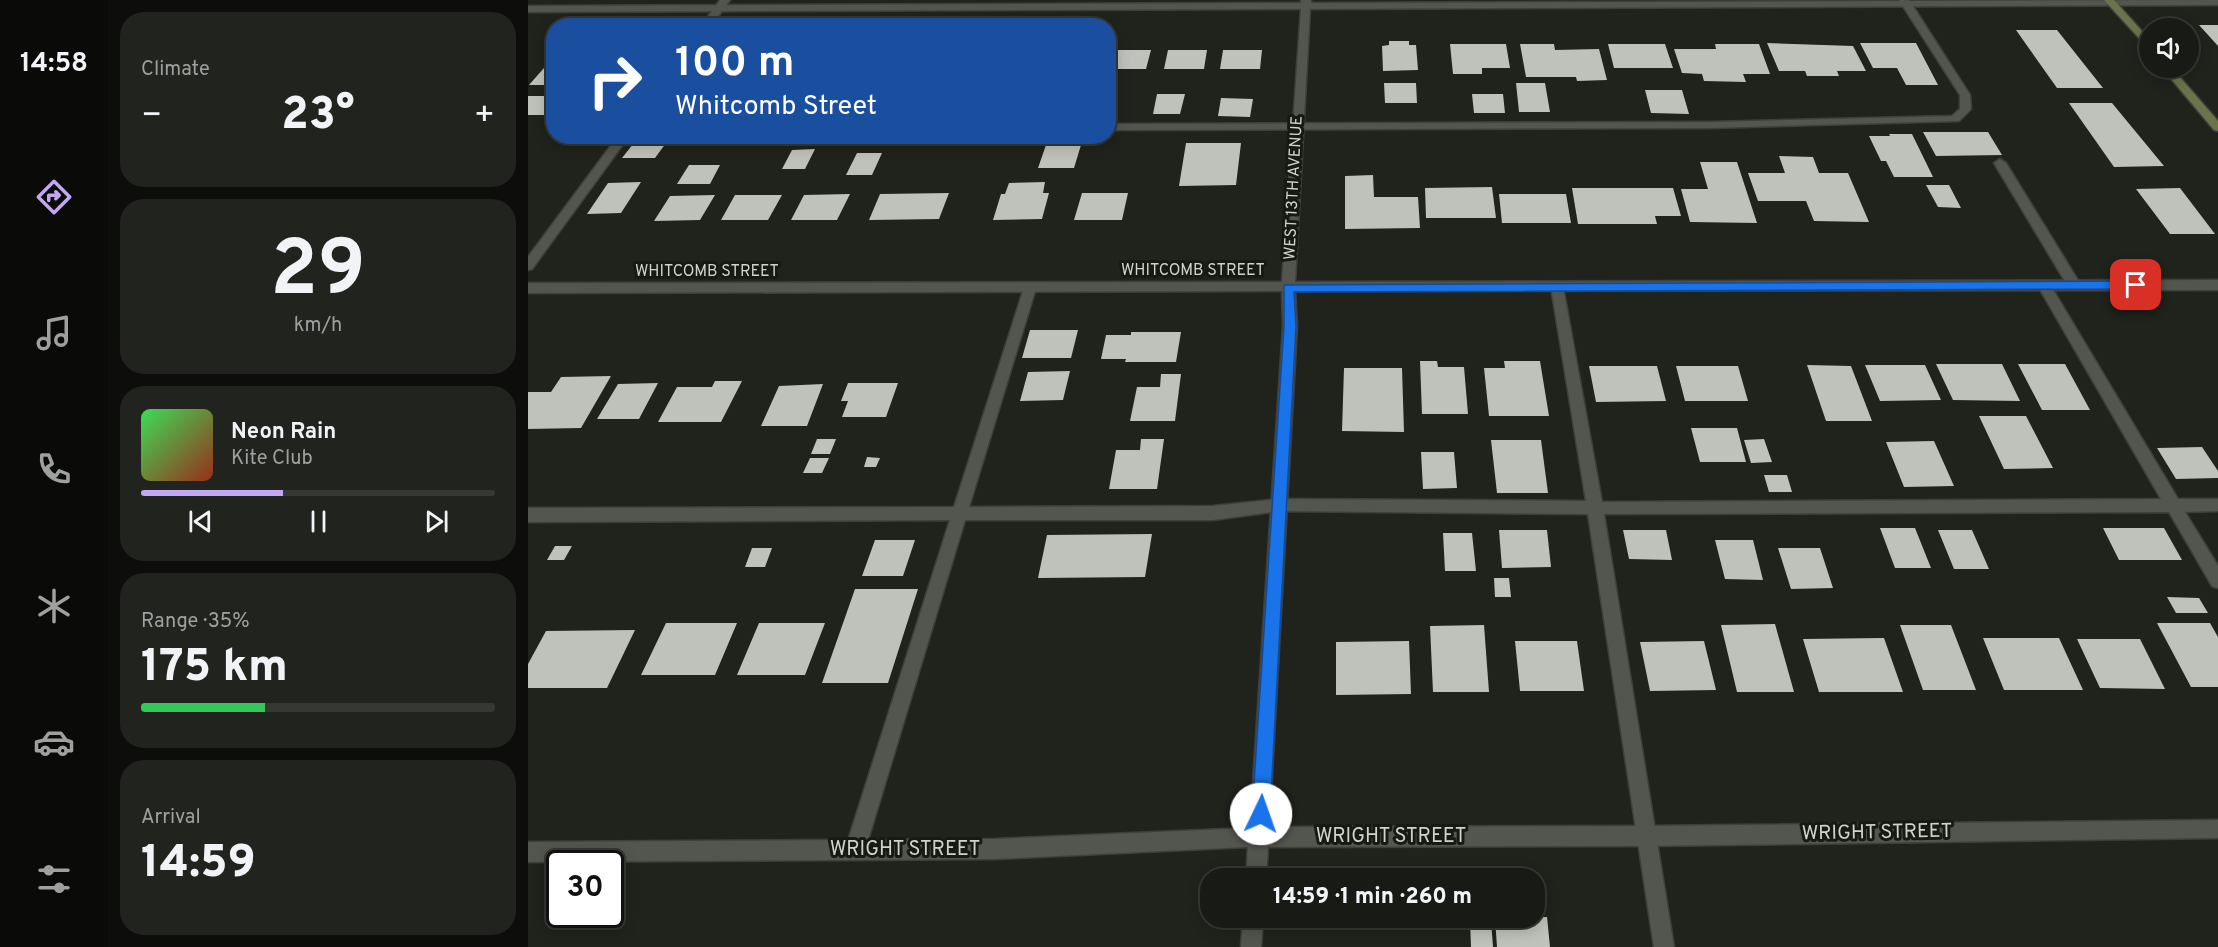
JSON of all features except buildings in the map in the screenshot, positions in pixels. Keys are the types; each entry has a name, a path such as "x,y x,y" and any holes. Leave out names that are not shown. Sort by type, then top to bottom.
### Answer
{"main road":[{"path":"2110,1 2139,34"},
{"path":"2176,78 2218,128"}],"street":[{"path":"1116,127 1711,125 1955,119 1965,113 1968,106 1965,95 1905,2"},
{"path":"528,9 722,4 2218,2"},
{"name":"WEST 13TH AVENUE","path":"1257,868 1290,326 1288,288 1306,3"},
{"path":"712,18 722,4"},
{"path":"528,266 618,144"},
{"path":"2000,164 2074,285"},
{"path":"2044,285 2218,581"},
{"name":"WHITCOMB STREET","path":"528,288 2218,285"},
{"path":"1557,287 1595,508 1664,947"},
{"path":"855,850 1030,288"},
{"path":"528,515 1213,513 1279,506 1595,508 2218,506"},
{"name":"WRIGHT STREET","path":"528,852 995,849 1260,837 1647,836 2218,829"},
{"path":"1251,947 1252,928"}],"route":[{"path":"1261,814 1290,326 1288,288 2136,285"}]}
